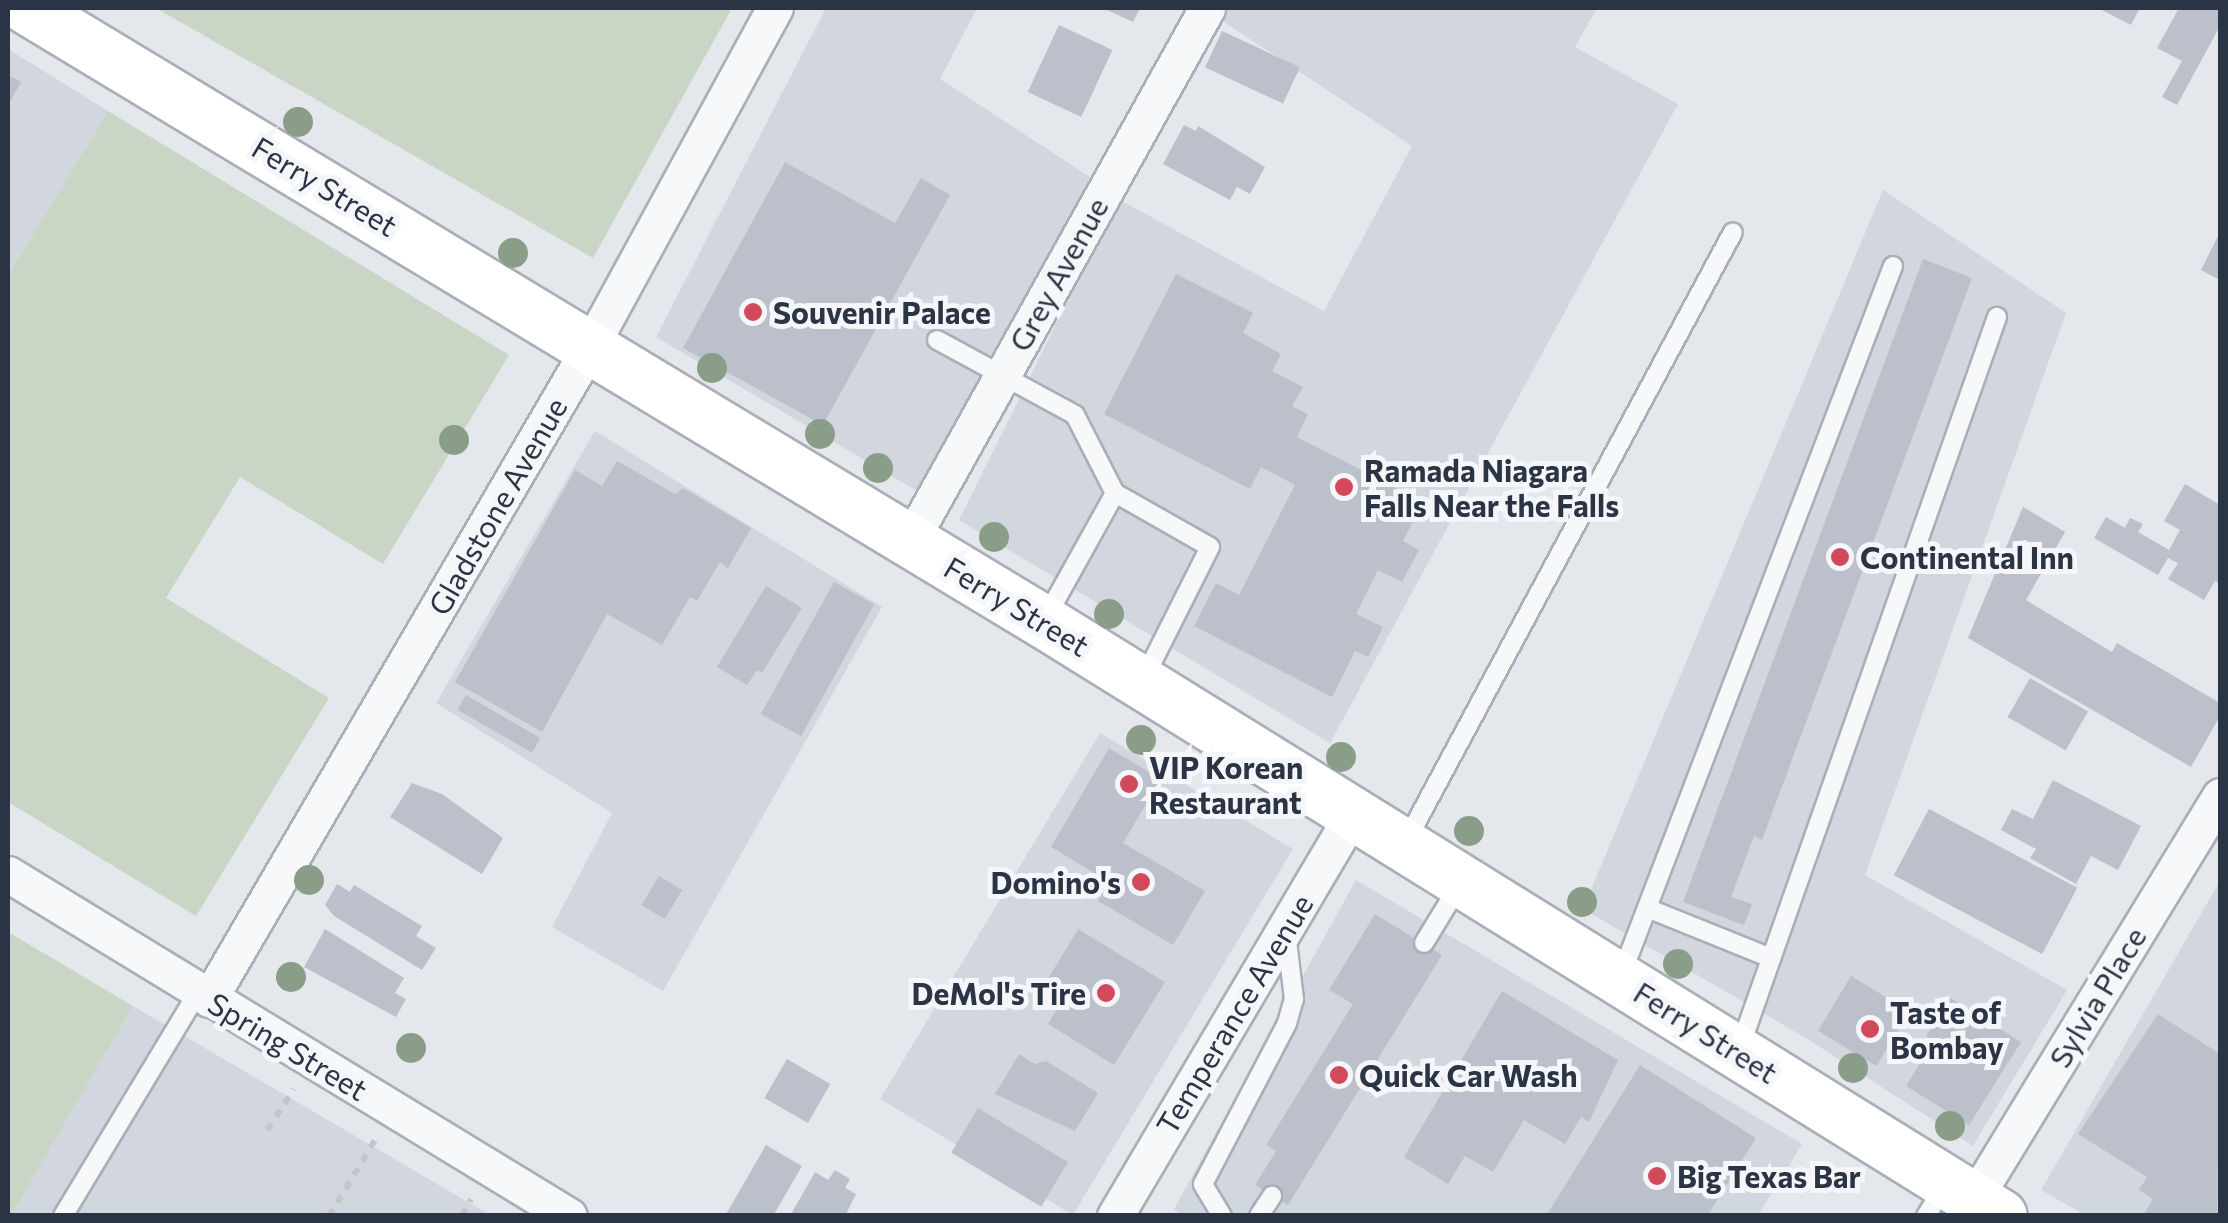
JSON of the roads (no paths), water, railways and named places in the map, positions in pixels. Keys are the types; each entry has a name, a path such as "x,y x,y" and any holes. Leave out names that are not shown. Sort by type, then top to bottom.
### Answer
{"main road":[{"name":"Ferry Street","path":"27,8 78,21 591,345 1738,1052 1962,1203"}],"street":[{"name":"Gladstone Avenue","path":"203,995 591,345 775,8"},
{"name":"Grey Avenue","path":"910,541 1207,8"},
{"name":"Sylvia Place","path":"1962,1203 2220,796"},
{"name":"Temperance Avenue","path":"1115,1216 1354,812"},
{"name":"Spring Street","path":"8,874 569,1216"}],"lane":[{"path":"1405,844 1734,232"},
{"path":"1620,978 1893,266"},
{"path":"1738,1052 1997,317"},
{"path":"937,340 1075,415 1115,493 1210,547 1142,682"},
{"path":"1044,622 1115,493"},
{"path":"1424,943 1462,880"},
{"path":"1646,908 1771,958"},
{"path":"1222,1216 1203,1184 1287,1023 1294,999 1286,928"},
{"path":"63,1216 203,995"},
{"path":"1259,1216 1272,1196"}],"place":[{"name":"Souvenir Palace","path":"753,312"},
{"name":"Ramada Niagara Falls Near the Falls","path":"1344,487"},
{"name":"Continental Inn","path":"1840,557"},
{"name":"VIP Korean Restaurant","path":"1129,784"},
{"name":"Domino's","path":"1141,882"},
{"name":"DeMol's Tire","path":"1106,993"},
{"name":"Taste of Bombay","path":"1870,1029"},
{"name":"Quick Car Wash","path":"1339,1075"},
{"name":"Big Texas Bar","path":"1657,1176"}]}
